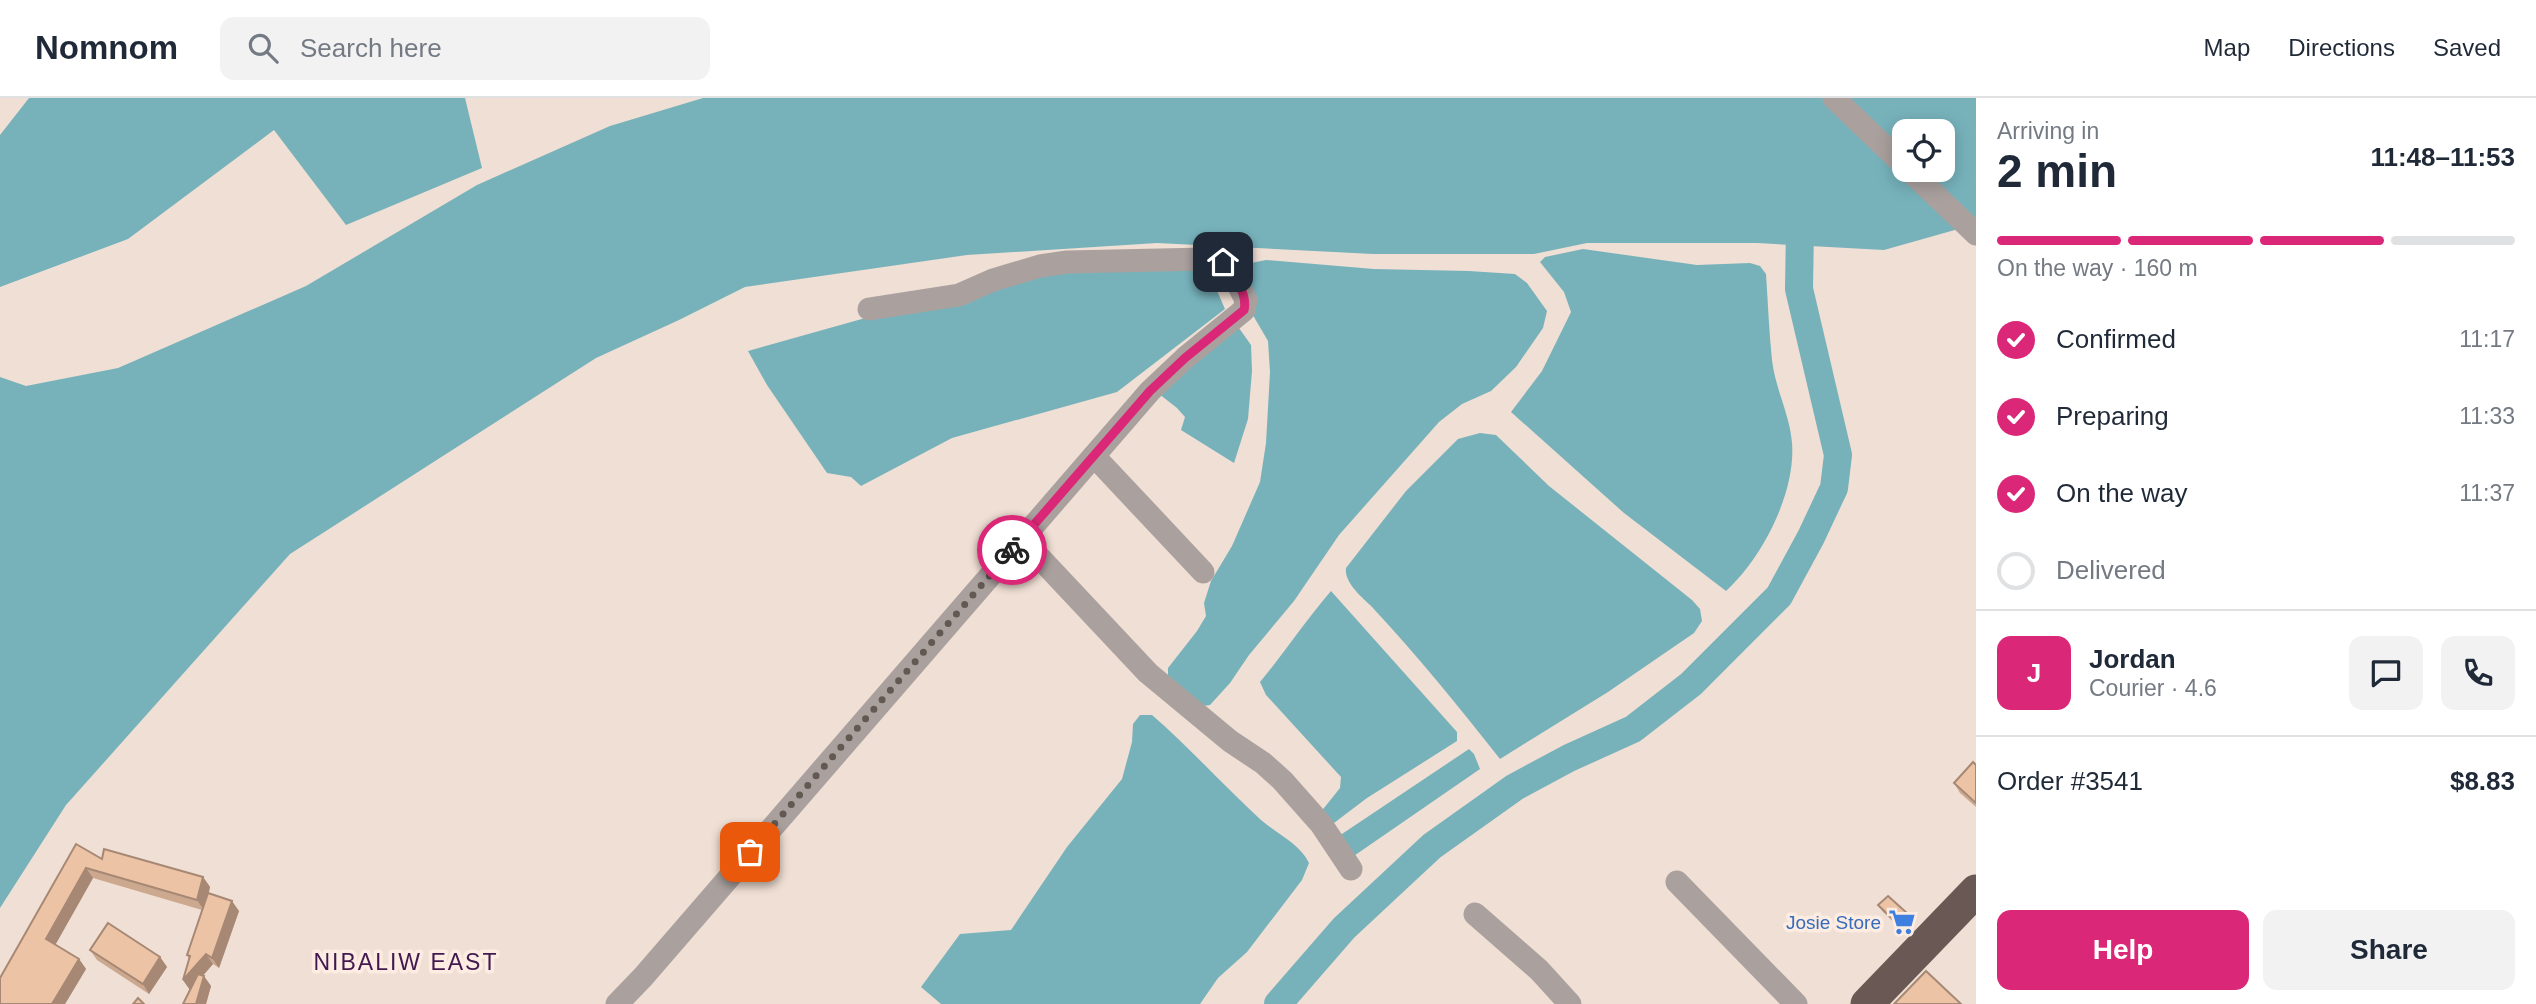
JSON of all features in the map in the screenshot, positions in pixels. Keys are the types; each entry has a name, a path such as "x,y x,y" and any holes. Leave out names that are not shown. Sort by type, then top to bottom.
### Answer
{"highway":[{"path":"1867,1004 1976,891"}],"street":[{"path":"1833,98 1892,154"},
{"path":"1922,182 1976,234"},
{"path":"617,1004 1150,391 1185,358 1244,310 1246,300 1230,269 1223,262 1206,259 1150,259 1053,264 993,279 958,295 869,309"},
{"path":"1094,456 1203,572"},
{"path":"1022,539 1148,673 1230,741 1263,763 1290,788 1321,824 1352,869"},
{"path":"1677,882 1796,1004"},
{"path":"1475,914 1539,970 1570,1004"}],"water":[{"path":"29,98 465,98 482,168 346,225 274,130 128,239 0,287 0,135"},
{"path":"703,98 1976,98 1976,224 1884,250 1757,243 1587,243 1534,254 1373,254 1157,243 967,255 745,287 596,358 290,554 66,805 0,908 0,377 26,386 118,368 306,286 477,185 610,126"},
{"path":"1583,249 1697,265 1750,263 1760,266 1766,274 1772,360 1791,433 1792,462 1782,503 1764,543 1726,591 1624,513 1511,412 1542,371 1571,312 1564,292 1540,262 1545,257"},
{"path":"1266,260 1374,269 1515,274 1527,283 1547,311 1543,328 1516,367 1491,391 1462,404 1439,422 1339,535 1294,601 1249,655 1230,683 1210,705 1196,707 1168,682 1168,668 1206,616 1204,603 1211,581 1232,546 1260,482 1266,443 1270,372 1268,341 1230,276 1251,263"},
{"path":"1207,268 1225,309 1117,392 952,438 861,486 851,477 827,473 767,385 748,351 876,315 1066,269"},
{"path":"1234,321 1251,345 1252,371 1248,419 1234,463 1181,430 1185,417 1154,390"},
{"path":"1480,433 1496,435 1549,486 1692,600 1700,609 1702,621 1694,633 1608,692 1500,759 1421,662 1354,589 1346,574 1346,568 1406,491 1458,439"},
{"path":"1331,591 1457,732 1457,741 1367,798 1330,826 1320,813 1340,788 1341,777 1266,695 1260,682"},
{"path":"1140,715 1152,715 1261,820 1300,850 1309,863 1302,880 1247,952 1218,978 1200,1004 941,1004 921,987 960,934 1011,930 1067,847 1122,779 1132,742 1133,724"},
{"path":"1469,749 1480,769 1348,860 1327,844"}],"building":[{"path":"1973,762 1976,765 1976,803 1954,783"},
{"path":"76,844 102,859 104,849 203,877 197,900 86,868 46,939 79,959 52,1004 0,1004 0,978"},
{"path":"208,893 232,901 212,958 206,954 183,980 190,956 187,955"},
{"path":"1888,896 1908,914 1898,924 1878,905"},
{"path":"108,923 160,957 143,984 90,950"},
{"path":"1926,971 1961,1004 1894,1004"},
{"path":"198,974 204,976 196,1004 183,1004"},
{"path":"138,998 144,1004 133,1004"}],"waterway":[{"path":"1278,1004 1344,928 1432,846 1515,787 1569,758 1633,729 1691,684 1779,596 1834,488 1838,455 1799,289 1800,227"}],"way so far":[{"path":"750,852 1012,550"}],"place":[{"name":"Josie Store","path":"1902,922"}],"district":[{"name":"NIBALIW EAST","path":"406,962"}],"route":[{"path":"1012,550 1150,391 1185,358 1244,310 1246,300 1230,269 1223,262"}]}
